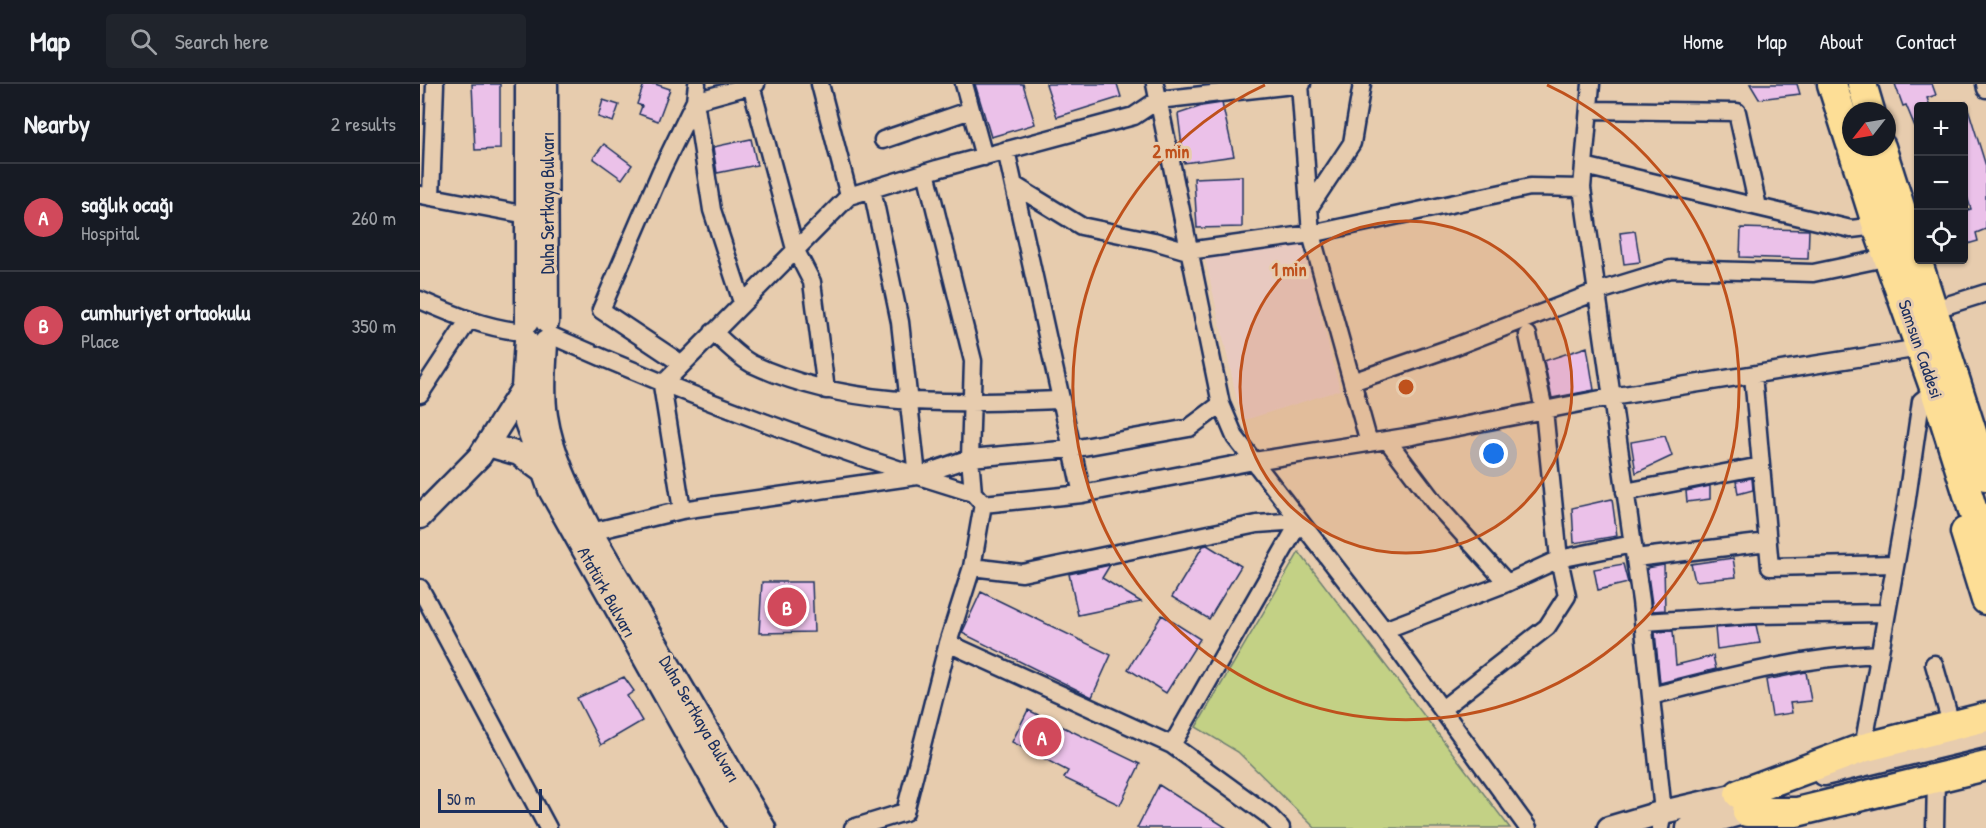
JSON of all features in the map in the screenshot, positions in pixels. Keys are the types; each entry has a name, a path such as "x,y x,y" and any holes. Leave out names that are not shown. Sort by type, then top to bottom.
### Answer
{"highway":[{"name":"Samsun Caddesi","path":"1832,84 1842,117"},
{"name":"Samsun Caddesi","path":"1854,156 1920,348 1945,384 1986,476"},
{"name":"Samsun Caddesi","path":"1884,156 1932,310 1945,384 1986,552"},
{"path":"1945,384 1986,432"},
{"path":"1945,384 1937,440 1986,600"},
{"path":"1743,803 1863,748 1986,717"},
{"path":"1743,803 1797,812 1986,766"}],"main road":[{"name":"Duha Sertkaya Bulvarı","path":"527,84 527,215 536,332 549,430 557,456 591,531 764,828"},
{"name":"Duha Sertkaya Bulvarı","path":"536,332 546,84"},
{"name":"Atatürk Bulvarı","path":"536,332 523,388 526,422 541,470 740,828"},
{"path":"487,452 523,388"},
{"path":"420,517 487,452 526,422 545,403"},
{"path":"487,452 511,450 541,470"},
{"path":"1688,828 1743,803 1986,735"},
{"path":"1609,828 1661,820 1986,753"}],"street":[{"path":"435,84 426,196 527,215"},
{"path":"820,84 849,196"},
{"path":"964,84 984,157"},
{"path":"662,385 849,196 926,172 1134,116 1156,92 1301,84 1311,234 1369,443"},
{"path":"1309,208 1352,143 1362,84"},
{"path":"1591,84 1582,188 1644,622 1661,820"},
{"path":"1984,84 1986,89"},
{"path":"696,92 754,85 795,249 812,282 826,390"},
{"path":"696,92 712,210 742,302"},
{"path":"682,364 601,310 696,92"},
{"path":"1156,92 1221,404 1235,437 1384,630 1528,828"},
{"path":"883,140 971,110"},
{"path":"1589,110 1737,112 1758,207"},
{"path":"1006,150 1082,494"},
{"path":"1584,166 1851,229 1877,226"},
{"path":"853,828 905,812 948,644 972,567 978,499 970,458 973,361 926,172"},
{"path":"1014,185 1081,225 1188,251 1311,234 1530,187 1582,188"},
{"path":"872,189 900,322 917,476"},
{"path":"1352,382 1456,346 1596,292 1671,269 1813,273 1890,257"},
{"path":"1932,310 1986,293"},
{"path":"420,300 468,321 501,330 536,332 662,385 978,499 1082,494 1254,461 1387,440 1611,397 1920,348"},
{"path":"420,394 468,321"},
{"path":"713,332 750,363 826,390 909,403 1061,400"},
{"path":"1442,709 1547,627 1567,596 1559,559 1544,410 1528,335"},
{"path":"1753,375 1770,567 1894,564"},
{"path":"1863,748 1906,505 1921,401 1945,384"},
{"path":"662,385 682,510"},
{"path":"591,531 682,510 917,476 970,458 1072,449 1189,428 1221,404"},
{"path":"1387,440 1434,502 1507,583"},
{"path":"1625,492 1761,466"},
{"path":"972,567 1022,573 1257,524 1300,521"},
{"path":"1172,745 1300,521"},
{"path":"1384,630 1507,583 1559,559 1634,551 1768,542"},
{"path":"420,588 548,828"},
{"path":"1644,622 1754,615 1887,613"},
{"path":"948,644 1172,745 1268,815 1281,828"},
{"path":"1651,696 1778,664 1848,655 1880,654"},
{"path":"1934,664 1952,727"},
{"path":"1935,828 1936,778"}],"shaded area":[{"path":"1302,242 1340,390 1242,421 1205,258"}],"green space":[{"path":"1299,552 1510,828 1315,828 1238,752 1196,727"}],"building":[{"path":"472,84 500,84 500,149 475,150"},
{"path":"644,84 655,84 670,89 658,121 639,114 642,106 637,104"},
{"path":"975,84 1023,84 1035,124 991,137"},
{"path":"1046,84 1117,84 1121,97 1057,117"},
{"path":"1750,84 1797,84 1800,94 1759,99"},
{"path":"1895,84 1932,84 1936,95 1927,98 1928,102 1914,102 1914,124 1906,105 1903,106"},
{"path":"603,100 619,105 613,122 598,117"},
{"path":"1222,103 1234,156 1184,163 1178,114 1202,106"},
{"path":"1968,108 1986,166 1986,229 1976,233 1978,241 1968,244 1968,210 1971,209 1968,200"},
{"path":"751,139 757,165 717,173 713,147"},
{"path":"604,144 632,165 622,179 593,158"},
{"path":"1242,176 1242,227 1197,228 1194,178"},
{"path":"1741,228 1809,230 1808,259 1740,257"},
{"path":"1635,231 1640,262 1624,264 1620,233"},
{"path":"1587,347 1594,390 1552,398 1544,361"},
{"path":"1665,436 1672,456 1636,473 1631,442"},
{"path":"1752,478 1753,490 1738,494 1736,481"},
{"path":"1710,486 1710,499 1687,502 1686,491"},
{"path":"1612,499 1617,536 1574,543 1572,508"},
{"path":"1207,545 1241,566 1209,619 1172,597 1203,546"},
{"path":"1733,558 1736,577 1695,581 1691,564"},
{"path":"1623,564 1628,583 1598,590 1594,569"},
{"path":"1110,565 1102,578 1141,602 1078,615 1069,574"},
{"path":"1664,565 1665,610 1653,611 1647,568"},
{"path":"762,582 812,582 814,632 759,633"},
{"path":"981,592 1111,655 1092,697 962,633"},
{"path":"1162,615 1200,639 1166,693 1128,669"},
{"path":"1756,625 1760,643 1717,649 1715,628"},
{"path":"1673,631 1676,665 1713,656 1716,669 1660,683 1655,632"},
{"path":"1806,672 1811,701 1790,703 1792,713 1772,716 1766,680"},
{"path":"624,677 634,691 627,696 642,721 601,745 577,698"},
{"path":"1028,710 1140,764 1120,805 1064,778 1068,771 1012,742"},
{"path":"1159,785 1227,828 1137,828"}],"place":[{"name":"cumhuriyet ortaokulu","path":"787,607"},
{"name":"sağlık ocağı","path":"1042,737"}]}
